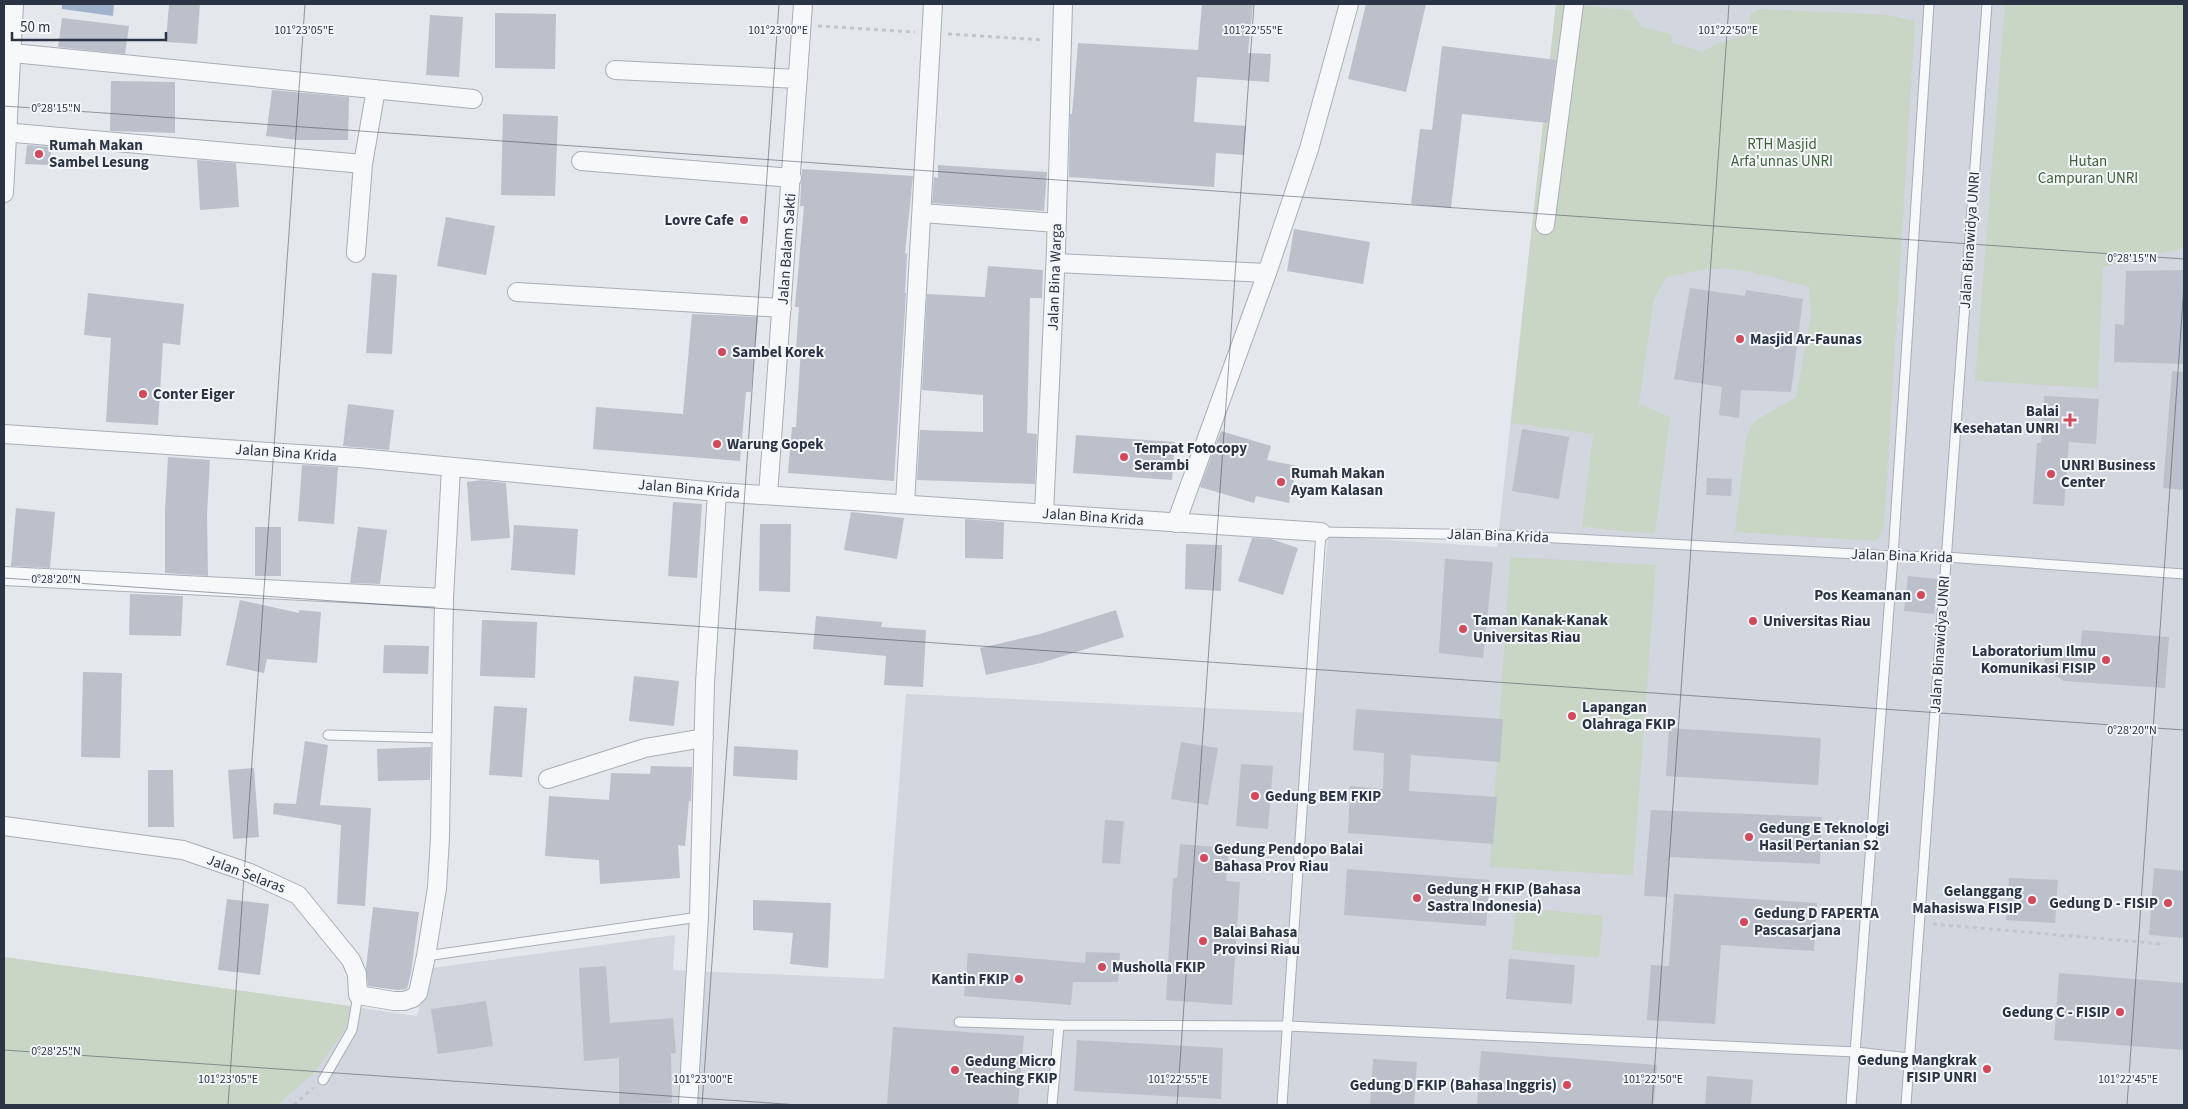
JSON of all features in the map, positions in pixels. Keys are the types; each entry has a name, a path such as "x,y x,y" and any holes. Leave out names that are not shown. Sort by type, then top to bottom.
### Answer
{"street":[{"path":"4,193 6,132 13,53 14,4"},
{"name":"Jalan Balam Sakti","path":"768,495 804,4"},
{"path":"905,504 933,4"},
{"name":"Jalan Bina Warga","path":"1044,514 1056,263 1063,4"},
{"path":"1176,523 1267,273 1309,149 1350,4"},
{"path":"1544,225 1574,4"},
{"path":"13,53 473,99"},
{"path":"615,70 798,79"},
{"path":"356,253 362,164 376,89"},
{"path":"6,132 362,164"},
{"path":"581,161 792,178"},
{"path":"922,214 1057,223"},
{"path":"1056,263 1267,273"},
{"path":"517,292 782,308"},
{"name":"Jalan Bina Krida","path":"4,434 350,457 717,492 1321,532"},
{"path":"358,995 394,1002 413,998 418,993 426,956 437,888 440,837 444,598 451,468"},
{"path":"688,1105 699,916 705,683 717,492"},
{"path":"4,576 444,598"},
{"path":"548,779 645,748 704,738"},
{"name":"Jalan Selaras","path":"4,826 183,850 250,873 298,895 351,960 357,974 358,995"}],"lane":[{"path":"1851,1105 1893,556 1929,4"},
{"name":"Jalan Binawidya UNRI","path":"1906,1105 1987,4"},
{"path":"1282,1105 1321,532"},
{"name":"Jalan Bina Krida","path":"1321,532 1502,535 1946,558 2184,574"},
{"path":"328,735 441,738"},
{"path":"426,956 699,916"},
{"name":"Jalan Selaras","path":"323,1080 352,1030 358,995"},
{"path":"959,1022 1058,1025 1288,1026 1856,1052 1909,1058"},
{"path":"1052,1105 1058,1025"}],"path":[{"path":"1920,923 2162,944"},
{"path":"294,1105 323,1080"}],"shaded area":[{"name":"Universitas Riau","path":"1556,4 2184,4 2184,1105 4,1105 4,957 417,1016 432,968 675,935 673,970 884,979 906,694 1313,713 1328,536 1497,547"}],"green space":[{"name":"RTH Masjid Arfa'unnas UNRI","path":"1556,4 1630,10 1642,27 1671,34 1672,43 1703,52 1716,44 1748,34 1751,14 1760,9 1887,15 1915,21 1884,527 1877,541 1735,532 1746,439 1754,422 1796,397 1811,314 1809,287 1759,274 1729,269 1705,270 1667,277 1654,299 1639,404 1670,417 1655,534 1582,527 1593,434 1511,423"},
{"name":"Hutan Campuran UNRI","path":"2005,4 2184,4 2184,248 2103,267 2098,388 1975,381"},
{"name":"Lapangan Olahraga FKIP","path":"1510,557 1656,565 1633,875 1490,867"},
{"path":"1516,907 1603,916 1599,958 1512,950"},
{"path":"4,957 350,1006 346,1028 315,1072 277,1105 4,1105"}],"water":[{"path":"62,4 114,4 113,16 62,9"}],"building":[{"path":"169,4 200,4 197,44 166,42"},
{"path":"1202,4 1253,4 1248,53 1271,54 1269,82 1197,77 1194,122 1246,126 1244,155 1216,153 1214,187 1069,177 1070,114 1072,114 1078,43 1198,50"},
{"path":"1366,4 1426,4 1406,92 1348,79"},
{"path":"495,13 556,14 555,69 495,68"},
{"path":"430,15 463,17 459,77 426,75"},
{"path":"62,18 129,26 125,54 58,47"},
{"path":"1442,46 1556,60 1548,123 1462,114 1451,208 1411,204 1420,129 1432,130"},
{"path":"111,81 175,82 175,133 110,131"},
{"path":"272,90 349,97 348,140 297,140 266,136"},
{"path":"503,114 558,116 555,196 501,195"},
{"name":"Rumah Makan Sambel Lesung","path":"27,145 52,147 49,165 25,164"},
{"path":"197,160 236,163 239,207 200,210"},
{"path":"938,165 1047,172 1044,211 932,203 934,177 938,178"},
{"path":"802,169 913,176 905,253 907,254 906,293 894,481 788,473 792,427 796,427 801,348 796,348 799,307 795,307 804,206 800,206"},
{"path":"446,217 495,226 486,275 437,266"},
{"path":"1294,229 1370,242 1363,284 1287,271"},
{"path":"988,266 1043,270 1042,298 1030,298 1027,433 1037,434 1035,484 917,480 920,430 983,432 983,395 922,390 927,294 985,297"},
{"path":"2184,270 2184,364 2114,362 2115,324 2124,325 2126,271"},
{"path":"372,273 397,275 392,354 366,353"},
{"name":"Masjid Ar-Faunas","path":"1690,288 1745,296 1746,290 1803,299 1791,392 1741,390 1739,418 1719,415 1722,387 1674,379"},
{"path":"88,293 184,304 180,345 163,343 158,425 106,422 111,338 84,335"},
{"path":"692,314 758,317 751,392 746,392 740,461 593,449 596,407 683,414"},
{"path":"2172,371 2184,372 2184,490 2163,488"},
{"path":"2044,396 2099,399 2096,444 2069,442 2064,506 2033,504 2037,443 2041,443"},
{"path":"348,404 394,410 389,450 343,446"},
{"path":"1522,429 1569,437 1559,499 1512,491"},
{"path":"1221,431 1271,446 1267,460 1297,466 1289,503 1256,496 1254,503 1200,487"},
{"name":"Tempat Fotocopy Serambi","path":"1076,435 1175,442 1172,480 1073,473"},
{"path":"168,457 210,460 207,515 208,576 165,573 165,510"},
{"path":"302,465 338,467 334,524 298,521"},
{"path":"1707,478 1732,479 1731,496 1706,495"},
{"path":"482,480 506,483 510,538 471,541 467,482"},
{"path":"673,502 702,504 697,578 668,576"},
{"path":"16,508 55,512 50,568 11,566"},
{"path":"851,512 904,518 897,559 844,550"},
{"path":"965,519 1004,522 1003,559 965,558"},
{"path":"760,524 791,524 790,592 759,591"},
{"path":"514,525 578,529 575,575 511,570"},
{"path":"255,527 281,527 281,576 255,576"},
{"path":"358,527 387,530 380,584 350,583"},
{"path":"1252,538 1271,539 1298,548 1283,595 1238,581"},
{"path":"1186,544 1222,545 1221,591 1185,589"},
{"name":"Taman Kanak-Kanak Universitas Riau","path":"1445,559 1493,562 1483,658 1439,653"},
{"name":"Pos Keamanan","path":"1908,576 1938,579 1934,614 1904,611"},
{"path":"130,594 183,596 181,636 129,635"},
{"path":"240,600 299,613 299,610 321,612 317,663 267,659 264,673 226,665"},
{"path":"1116,610 1124,637 1041,663 986,675 980,648 1040,634"},
{"path":"816,616 882,622 881,627 926,630 923,687 884,685 886,656 813,649"},
{"path":"482,620 537,622 535,678 480,676"},
{"name":"Laboratorium Ilmu Komunikasi FISIP","path":"2082,630 2169,637 2165,688 2064,681 2045,669 2044,648 2080,651"},
{"path":"384,645 429,646 428,674 383,673"},
{"path":"83,672 122,673 120,758 81,757"},
{"path":"634,676 679,681 674,726 629,721"},
{"path":"494,706 527,708 522,777 489,775"},
{"path":"1356,709 1503,719 1500,762 1411,755 1409,791 1497,797 1493,844 1348,833 1350,786 1383,789 1384,753 1353,750"},
{"path":"1669,728 1821,738 1818,785 1666,776"},
{"path":"305,741 328,745 320,805 371,808 365,906 337,904 341,825 273,814 274,803 296,804"},
{"path":"1181,742 1218,748 1208,805 1171,799"},
{"path":"734,746 798,750 797,780 733,776"},
{"path":"431,747 430,780 378,781 377,749"},
{"name":"Gedung BEM FKIP","path":"1241,764 1273,766 1268,829 1236,826"},
{"path":"651,766 692,767 691,801 689,801 685,846 678,845 680,878 600,884 599,860 545,856 549,796 609,800 611,773 650,774"},
{"path":"254,768 259,837 233,839 228,770"},
{"path":"148,770 173,770 174,827 148,827"},
{"name":"Gedung E Teknologi Hasil Pertanian S2","path":"1651,810 1822,817 1820,864 1670,857 1667,897 1644,896"},
{"path":"1105,820 1124,821 1120,864 1102,863"},
{"name":"Balai Bahasa Provinsi Riau","path":"1180,844 1229,848 1226,881 1240,882 1232,1005 1166,1000 1173,878 1177,878"},
{"name":"Gedung D - FISIP","path":"2154,868 2184,871 2184,938 2149,935"},
{"name":"Gedung H FKIP (Bahasa Sastra Indonesia)","path":"1347,869 1490,880 1486,926 1344,915"},
{"name":"Gelanggang Mahasiswa FISIP","path":"2009,878 2058,880 2055,923 2006,920"},
{"path":"1674,894 1817,903 1814,951 1721,945 1715,1024 1647,1020 1651,965 1669,966"},
{"path":"227,899 269,904 260,975 218,970"},
{"path":"753,900 831,903 828,968 790,964 793,933 753,930"},
{"path":"373,907 419,912 407,989 398,990 368,986 366,968"},
{"name":"Kantin FKIP","path":"1086,952 1120,953 1118,982 1073,982 1071,1005 964,996 968,953 1085,963"},
{"path":"1509,959 1575,965 1572,1004 1506,999"},
{"path":"606,966 610,1023 673,1018 676,1053 671,1054 672,1103 619,1104 619,1058 584,1061 579,968"},
{"name":"Gedung C - FISIP","path":"2059,973 2184,983 2184,1050 2054,1040"},
{"path":"486,1001 493,1046 438,1054 431,1009"},
{"name":"Gedung Micro Teaching FKIP","path":"893,1027 1024,1036 1018,1105 887,1104"},
{"path":"1077,1040 1223,1048 1221,1099 1074,1091"},
{"name":"Gedung D FKIP (Bahasa Inggris)","path":"1481,1051 1657,1065 1654,1105 1477,1105"},
{"path":"1373,1059 1417,1062 1414,1105 1370,1105"},
{"path":"1707,1076 1753,1080 1751,1105 1705,1105"}],"place":[{"name":"Rumah Makan Sambel Lesung","path":"39,154"},
{"name":"Lovre Cafe","path":"744,220"},
{"name":"Masjid Ar-Faunas","path":"1740,339"},
{"name":"Sambel Korek","path":"722,352"},
{"name":"Conter Eiger","path":"143,394"},
{"name":"Balai Kesehatan UNRI","path":"2070,420"},
{"name":"Warung Gopek","path":"717,444"},
{"name":"Tempat Fotocopy Serambi","path":"1124,457"},
{"name":"UNRI Business Center","path":"2051,474"},
{"name":"Rumah Makan Ayam Kalasan","path":"1281,482"},
{"name":"Pos Keamanan","path":"1921,595"},
{"name":"Universitas Riau","path":"1753,621"},
{"name":"Taman Kanak-Kanak Universitas Riau","path":"1463,629"},
{"name":"Laboratorium Ilmu Komunikasi FISIP","path":"2106,660"},
{"name":"Lapangan Olahraga FKIP","path":"1572,716"},
{"name":"Gedung BEM FKIP","path":"1255,796"},
{"name":"Gedung E Teknologi Hasil Pertanian S2","path":"1749,837"},
{"name":"Gedung Pendopo Balai Bahasa Prov Riau","path":"1204,858"},
{"name":"Gedung H FKIP (Bahasa Sastra Indonesia)","path":"1417,898"},
{"name":"Gelanggang Mahasiswa FISIP","path":"2032,900"},
{"name":"Gedung D - FISIP","path":"2168,903"},
{"name":"Gedung D FAPERTA Pascasarjana","path":"1744,922"},
{"name":"Balai Bahasa Provinsi Riau","path":"1203,941"},
{"name":"Musholla FKIP","path":"1102,967"},
{"name":"Kantin FKIP","path":"1019,979"},
{"name":"Gedung C - FISIP","path":"2120,1012"},
{"name":"Gedung Mangkrak FISIP UNRI","path":"1987,1069"},
{"name":"Gedung Micro Teaching FKIP","path":"955,1070"},
{"name":"Gedung D FKIP (Bahasa Inggris)","path":"1567,1085"}]}
